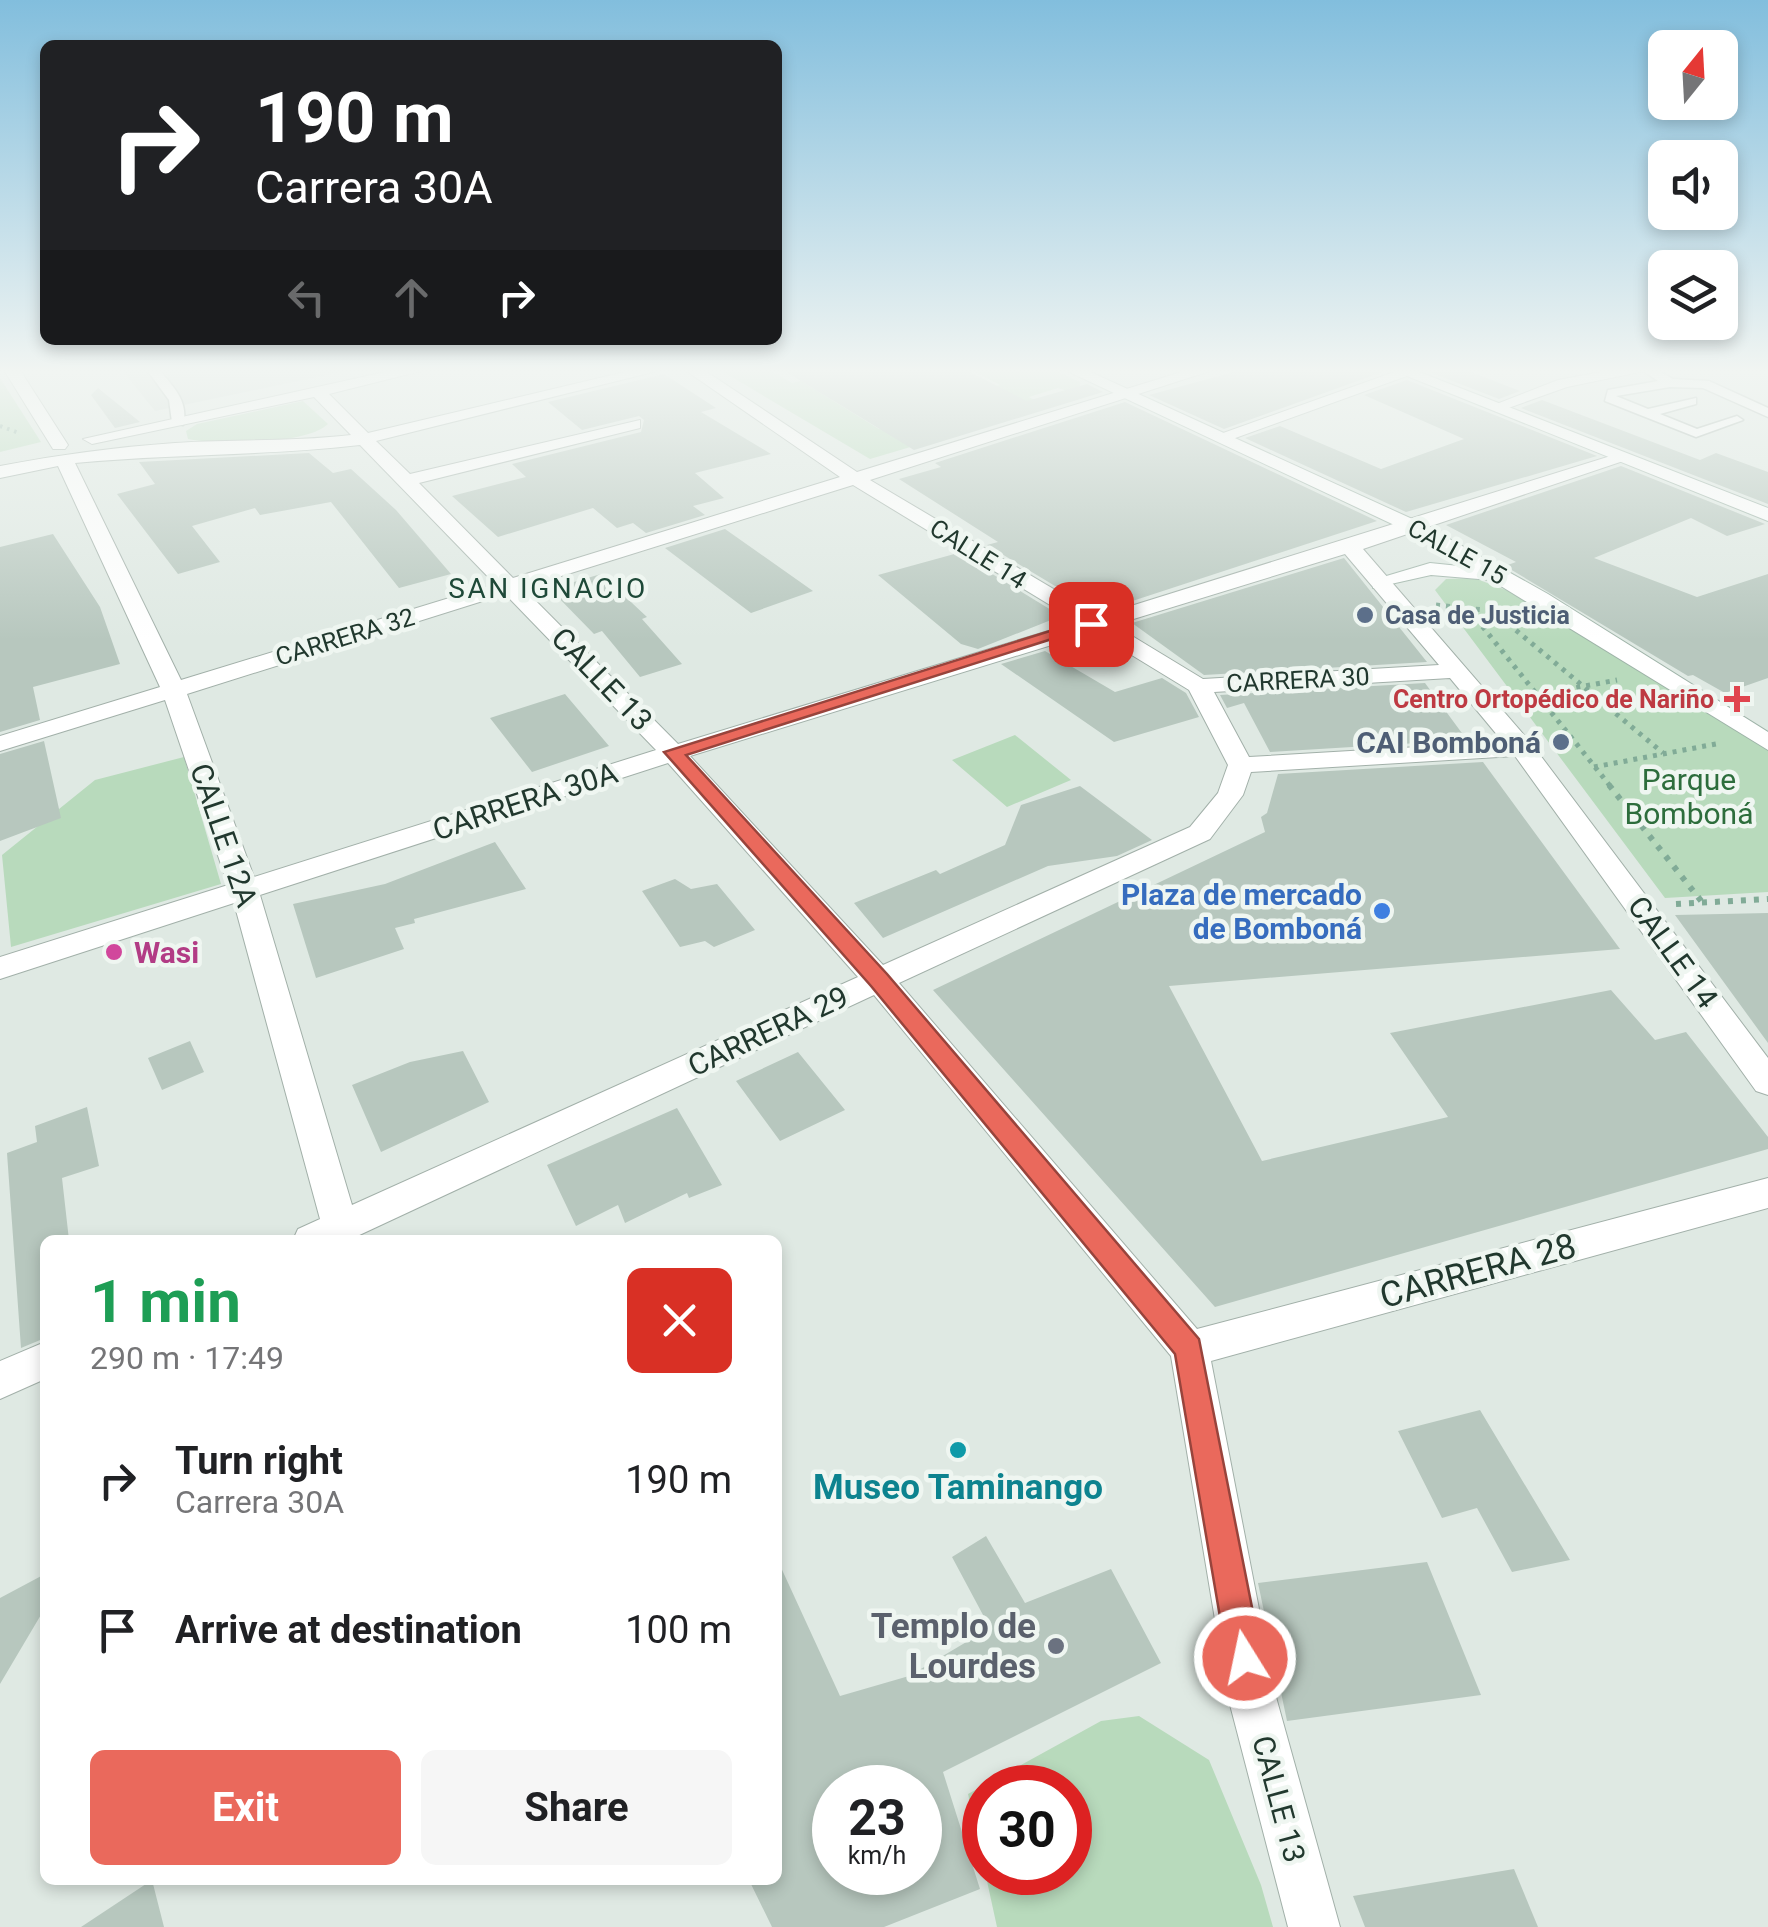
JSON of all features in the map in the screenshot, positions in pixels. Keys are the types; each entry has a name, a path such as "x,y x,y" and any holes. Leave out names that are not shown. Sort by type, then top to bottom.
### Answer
{"street":[{"path":"0,472 37,460"},
{"name":"CALLE 12A","path":"65,460 174,691 244,892 325,1234"},
{"name":"CALLE 13","path":"384,460 673,752 879,980 1189,1349 1252,1697 1314,1927"},
{"path":"406,482 492,460"},
{"name":"CALLE 14","path":"827,460 1091,624 1199,686"},
{"name":"CARRERA 32","path":"0,744 912,460"},
{"name":"CALLE 15","path":"1270,460 1414,527 1506,579 1768,743"},
{"name":"CARRERA 30A","path":"0,968 673,752 1414,527 1617,460"},
{"path":"1628,460 1768,515"},
{"name":"CALLE 14","path":"1348,546 1522,748 1768,1082"},
{"path":"1388,592 1430,569 1506,579"},
{"name":"CARRERA 30","path":"1199,686 1456,671"},
{"path":"1199,686 1241,765 1522,748"},
{"name":"CARRERA 29","path":"325,1234 1200,833 1218,814 1241,765"},
{"name":"CARRERA 28","path":"1189,1349 1768,1193"},
{"path":"0,1380 40,1362"}],"path":[{"path":"1388,592 1470,611 1511,610 1540,599"},
{"path":"1470,611 1702,902"},
{"path":"1493,611 1663,754"},
{"path":"1537,695 1628,678"},
{"path":"1594,767 1727,742"},
{"path":"1640,906 1768,899"}],"green space":[{"name":"Parque Bomboná","path":"1474,578 1514,593 1768,750 1768,892 1665,898 1435,590 1446,579"},
{"path":"1015,735 1071,780 1007,807 952,760"},
{"path":"184,757 221,884 11,947 2,855 95,780"},
{"path":"1139,1716 1209,1760 1261,1885 1273,1927 997,1927 990,1895 1092,1895 1092,1765 1021,1765 1101,1721"}],"building":[{"path":"317,460 333,473 351,469 396,510 451,574 399,588 331,502 260,515 255,508 192,526 220,562 178,574 117,494 155,484 139,462"},
{"path":"528,460 747,460 695,473 724,498 693,506 705,515 646,533 633,523 617,528 593,508 498,537 452,496 526,477 512,464"},
{"path":"1248,460 1377,521 1111,608 1103,602 1090,607 987,545 998,542 899,479 941,467 935,463"},
{"path":"1293,460 1360,460 1381,469 1406,460 1584,460 1406,512"},
{"path":"1655,460 1735,460 1768,472 1768,504"},
{"path":"1621,466 1765,524 1727,536 1691,518 1594,558 1697,597 1768,574 1768,678 1725,693 1688,676 1505,566 1516,562 1446,525"},
{"path":"725,529 813,591 751,613 665,548"},
{"path":"53,534 100,607 120,664 33,687 40,720 0,732 0,547"},
{"path":"958,553 1061,616 978,649 961,644 878,575"},
{"path":"1344,558 1427,662 1204,675 1132,623"},
{"path":"601,574 647,617 642,619 682,664 640,677 602,631 594,634 550,589"},
{"path":"1045,651 1115,692 1162,678 1186,693 1199,717 1114,742 1001,664"},
{"path":"1425,683 1467,740 1270,752 1244,703 1227,708 1220,695"},
{"path":"565,694 609,746 532,772 490,718"},
{"path":"44,741 61,818 0,841 0,754"},
{"path":"1483,762 1620,949 1169,986 1262,1161 1448,1117 1390,1033 1611,990 1655,1040 1686,1032 1768,1137 1768,1149 1215,1307 933,990 1265,832 1261,817 1267,813 1278,774"},
{"path":"1080,786 1152,840 1117,856 1048,866 883,938 854,903 936,870 940,874 1005,845 1021,805"},
{"path":"495,842 526,889 414,919 415,923 395,928 404,949 316,978 293,904 385,884"},
{"path":"675,879 691,889 717,884 755,930 714,947 705,941 680,947 642,891"},
{"path":"1768,913 1768,1043 1675,915"},
{"path":"190,1041 204,1072 162,1090 148,1058"},
{"path":"463,1051 489,1102 381,1152 352,1085 410,1062"},
{"path":"798,1052 845,1110 780,1141 736,1081"},
{"path":"87,1107 99,1166 62,1178 68,1235 40,1235 40,1340 21,1348 7,1153 37,1142 35,1126"},
{"path":"677,1108 722,1185 689,1198 687,1193 625,1223 618,1205 576,1226 547,1165"},
{"path":"1480,1410 1570,1560 1512,1572 1477,1508 1442,1518 1398,1431"},
{"path":"986,1536 1025,1603 1111,1569 1161,1663 943,1772 962,1832 965,1895 884,1927 772,1927 751,1885 782,1885 782,1570 840,1696 909,1676 990,1628 952,1557"},
{"path":"1427,1562 1481,1695 1287,1721 1258,1583"},
{"path":"40,1577 40,1616 0,1684 0,1598"},
{"path":"1514,1869 1538,1927 1365,1927 1353,1896"},
{"path":"144,1885 153,1885 164,1927 81,1927"}],"place":[{"name":"Casa de Justicia","path":"1365,615"},
{"name":"Centro Ortopédico de Nariño","path":"1737,699"},
{"name":"CAI Bomboná","path":"1561,742"},
{"name":"Plaza de mercado de Bomboná","path":"1382,911"},
{"name":"Wasi","path":"114,952"},
{"name":"Museo Taminango","path":"958,1450"},
{"name":"Templo de Lourdes","path":"1056,1646"}],"district":[{"name":"SAN IGNACIO","path":"548,588"}],"route":[{"path":"1091,624 673,752 879,980 1189,1349 1245,1658"}]}
